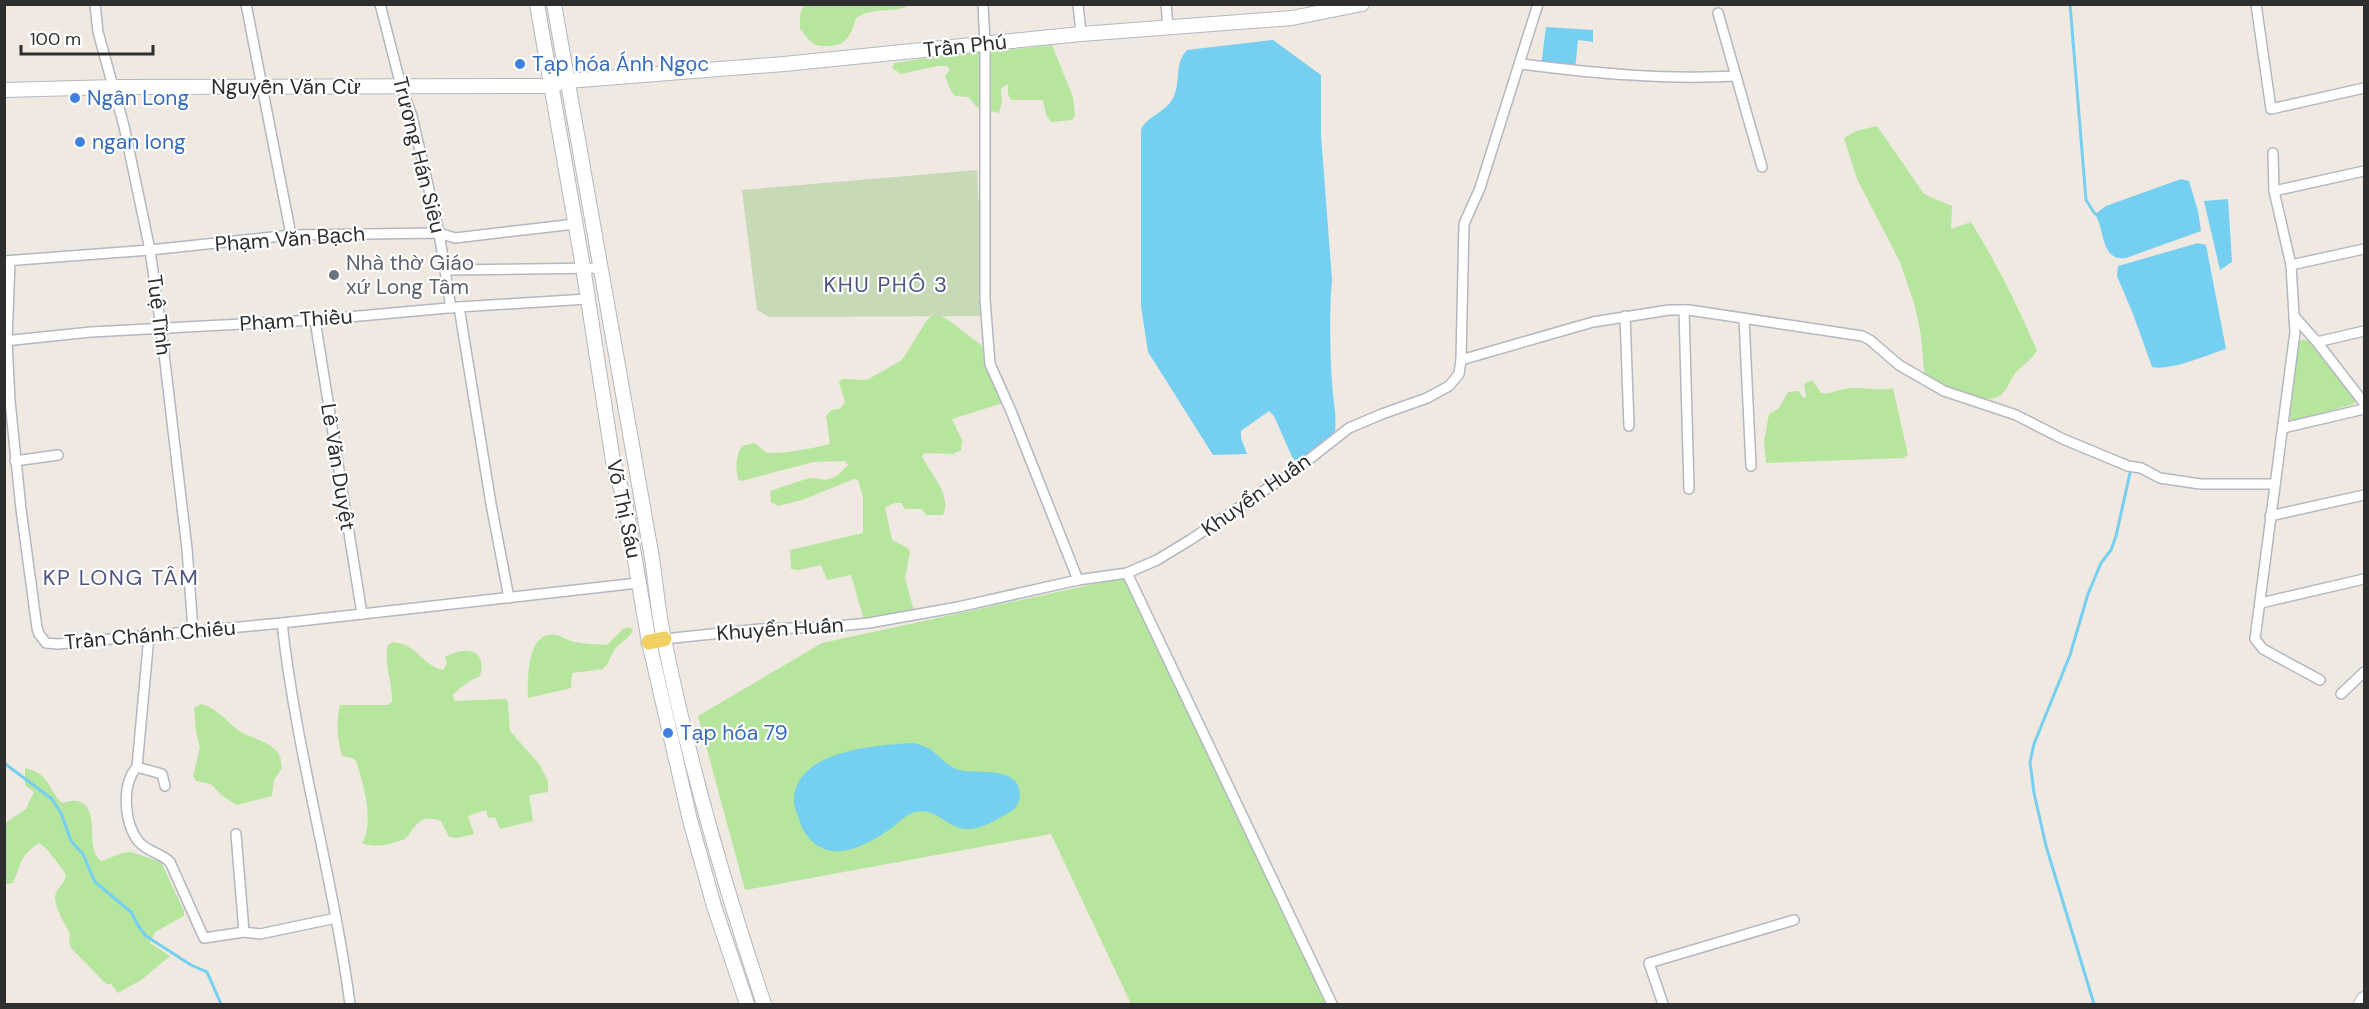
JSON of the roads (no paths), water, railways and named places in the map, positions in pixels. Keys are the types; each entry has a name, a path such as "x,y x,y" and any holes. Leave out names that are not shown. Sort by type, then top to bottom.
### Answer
{"main road":[{"name":"Võ Thị Sáu","path":"537,4 549,86 583,267 613,461 625,502 638,583 741,938 764,1005"},
{"name":"Võ Thị Sáu","path":"554,4 652,558 656,640 690,820 714,906 747,1005"},
{"name":"Trần Phú","path":"567,81 784,64 1081,34 1292,18 1362,4"},
{"name":"Nguyễn Văn Cừ","path":"4,90 115,87 549,86 567,81"},
{"path":"2361,1005 2364,999"}],"street":[{"name":"Tuệ Tĩnh","path":"94,4 100,41 115,87 150,250 162,328 187,549 193,630"},
{"path":"246,4 291,235"},
{"name":"Trương Hán Siêu","path":"380,4 401,86 412,116 439,233 509,598"},
{"path":"983,4 985,299 990,364 1078,580"},
{"path":"1078,4 1081,34"},
{"path":"1166,4 1168,27"},
{"name":"Khuyển Huấn","path":"656,640 760,629 869,623 958,608 1078,580 1128,573 1157,560 1190,540 1280,480 1349,428 1427,398 1449,386 1459,374 1461,360 1464,224 1480,188 1521,64 1538,4"},
{"path":"2256,4 2271,109 2364,88"},
{"path":"1718,13 1762,167"},
{"path":"1521,64 1564,70 1691,78 1736,76"},
{"path":"2273,153 2274,191 2291,265 2295,332 2255,639 2258,645 2320,680"},
{"path":"2274,191 2364,171"},
{"name":"Phạm Văn Bạch","path":"7,261 150,250 291,235 439,233 454,238 575,224"},
{"path":"2291,265 2364,249"},
{"name":"Trần Chánh Chiếu","path":"7,261 6,341 15,461 37,628 42,640 46,643 57,644 282,623 638,583"},
{"path":"446,270 600,268"},
{"name":"Phạm Thiều","path":"6,341 91,332 315,320 455,307 587,299"},
{"path":"1461,360 1539,336 1624,316 1684,310 1862,336 1899,365 1944,391 2016,415 2063,439 2128,466 2141,468 2160,478 2200,483 2275,484"},
{"path":"1684,310 1689,489"},
{"path":"1624,316 1629,426"},
{"path":"2294,316 2364,403"},
{"path":"1744,319 1751,466"},
{"name":"Lê Văn Duyệt","path":"315,320 362,614"},
{"path":"2317,342 2364,331"},
{"path":"2283,428 2364,409"},
{"path":"15,461 58,454"},
{"path":"2271,516 2364,495"},
{"path":"1128,573 1332,1005"},
{"path":"2260,603 2364,579"},
{"path":"282,623 296,719 336,918 350,1005"},
{"path":"148,636 137,767 131,774 127,785 130,826 137,840 147,849 161,854 170,862 204,938 244,932 260,933 336,918"},
{"path":"2341,694 2364,672"},
{"path":"137,767 162,774 165,786"},
{"path":"236,834 244,932"},
{"path":"1664,1005 1649,963 1794,920"}],"water":[{"path":"1546,27 1593,30 1593,42 1578,40 1575,70 1541,67"},
{"path":"1273,40 1321,75 1321,135 1332,280 1330,345 1335,431 1309,455 1297,462 1292,457 1274,416 1269,411 1241,431 1247,454 1213,455 1148,352 1141,306 1141,130 1147,121 1171,102 1176,90 1180,61 1187,50"},
{"path":"2181,179 2189,181 2201,231 2126,258 2112,255 2105,244 2095,214 2106,206"},
{"path":"2228,199 2232,262 2220,270 2204,201"},
{"path":"2198,243 2206,245 2226,349 2179,365 2152,367 2117,276 2118,266"},
{"path":"914,743 934,752 956,769 994,773 1012,778 1018,785 1020,795 1017,806 1011,812 993,821 971,829 959,828 930,812 912,813 870,842 847,850 826,850 816,845 808,837 795,809 794,800 798,783 808,770 840,754 880,746"}],"waterway":[{"path":"2070,4 2086,200 2095,214"},
{"path":"2094,1004 2046,846 2034,793 2030,762 2034,744 2070,655 2088,594 2116,536 2130,473"},
{"path":"4,763 52,799 61,813 71,841 83,854 95,882 131,912 146,936 191,965 207,972 221,1004"}],"place":[{"name":"Tạp hóa Ánh Ngọc","path":"520,64"},
{"name":"Ngân Long","path":"75,98"},
{"name":"ngan long","path":"80,142"},
{"name":"Nhà thờ Giáo xứ Long Tâm","path":"334,275"},
{"name":"Tạp hóa 79","path":"668,733"}],"district":[{"name":"KHU PHỐ 3","path":"886,284"},
{"name":"KP LONG TÂM","path":"121,577"}]}
